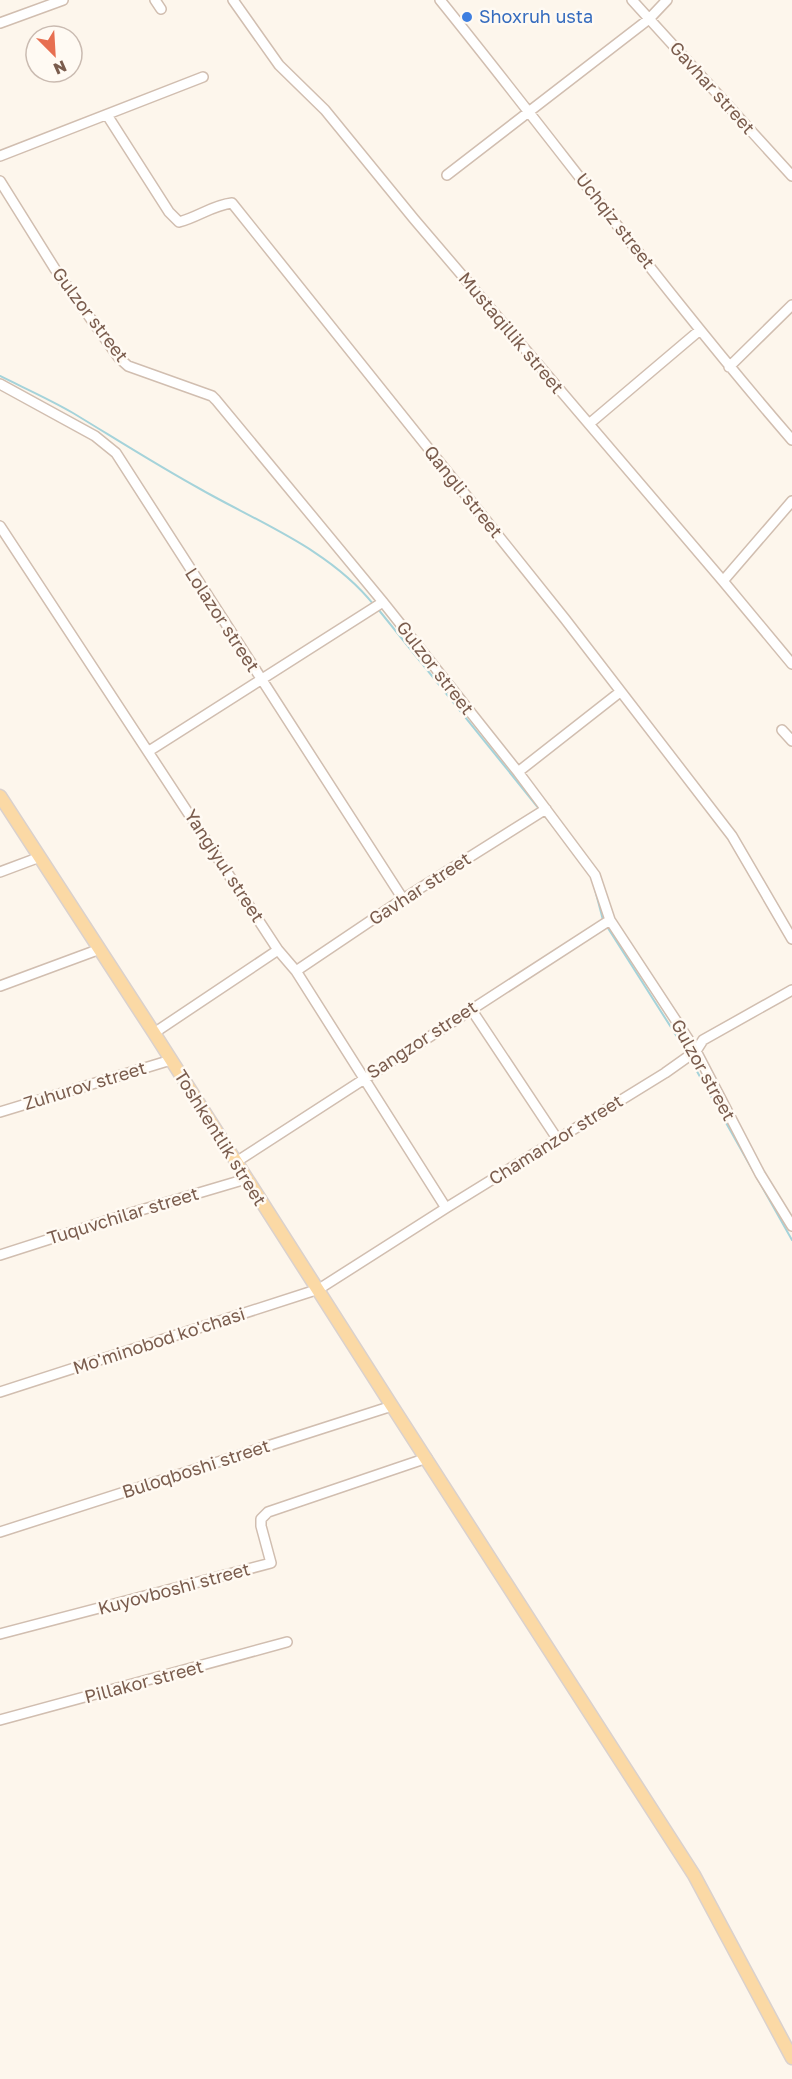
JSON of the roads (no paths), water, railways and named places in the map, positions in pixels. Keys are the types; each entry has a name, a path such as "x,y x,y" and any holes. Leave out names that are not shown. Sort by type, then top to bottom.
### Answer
{"main road":[{"name":"Toshkentlik street","path":"0,796 694,1875 792,2058"}],"street":[{"path":"0,23 61,0"},
{"path":"155,0 161,9"},
{"name":"Mustaqillik street","path":"233,0 279,65 325,110 414,219 792,664"},
{"name":"Uchqiz street","path":"440,0 530,111 729,367 792,440"},
{"name":"Gavhar street","path":"632,0 792,176"},
{"path":"447,175 649,19 667,0"},
{"path":"0,156 107,116 203,76"},
{"name":"Qangli street","path":"107,116 169,212 179,222 195,217 218,204 232,203 566,619 732,836 792,939"},
{"name":"Gulzor street","path":"0,181 55,269 119,358 128,366 212,396 216,400 383,602 518,772 595,875 610,920 696,1051 760,1174 792,1226"},
{"path":"729,367 792,305"},
{"path":"589,424 700,330"},
{"name":"Lolazor street","path":"0,384 95,436 116,453 403,899"},
{"path":"723,581 792,501"},
{"name":"Yangiyul street","path":"0,526 278,950 296,971 446,1208"},
{"path":"149,751 383,602"},
{"path":"518,772 620,692"},
{"path":"782,730 792,741"},
{"name":"Gavhar street","path":"296,971 403,899 546,809"},
{"path":"0,872 40,857"},
{"name":"Sangzor street","path":"236,1162 610,920"},
{"path":"0,986 100,949"},
{"path":"154,1033 278,950"},
{"name":"Chamanzor street","path":"319,1289 665,1073 696,1051 703,1040 792,990"},
{"path":"471,1009 558,1140"},
{"name":"Zuhurov street","path":"0,1112 171,1060"},
{"name":"Tuquvchilar street","path":"0,1255 246,1179"},
{"name":"Mo'minobod ko'chasi","path":"0,1392 319,1289"},
{"name":"Buloqboshi street","path":"0,1532 392,1406"},
{"name":"Kuyovboshi street","path":"0,1634 271,1563 261,1527 261,1519 268,1512 427,1458"},
{"name":"Pillakor street","path":"0,1720 287,1642"}],"waterway":[{"path":"0,376 64,408 186,481 316,553 356,586 374,605"},
{"path":"378,609 540,810"},
{"path":"544,815 557,831"},
{"path":"593,882 603,920"},
{"path":"606,925 688,1054"},
{"path":"690,1059 792,1240"}],"place":[{"name":"Shoxruh usta","path":"467,17"}]}
